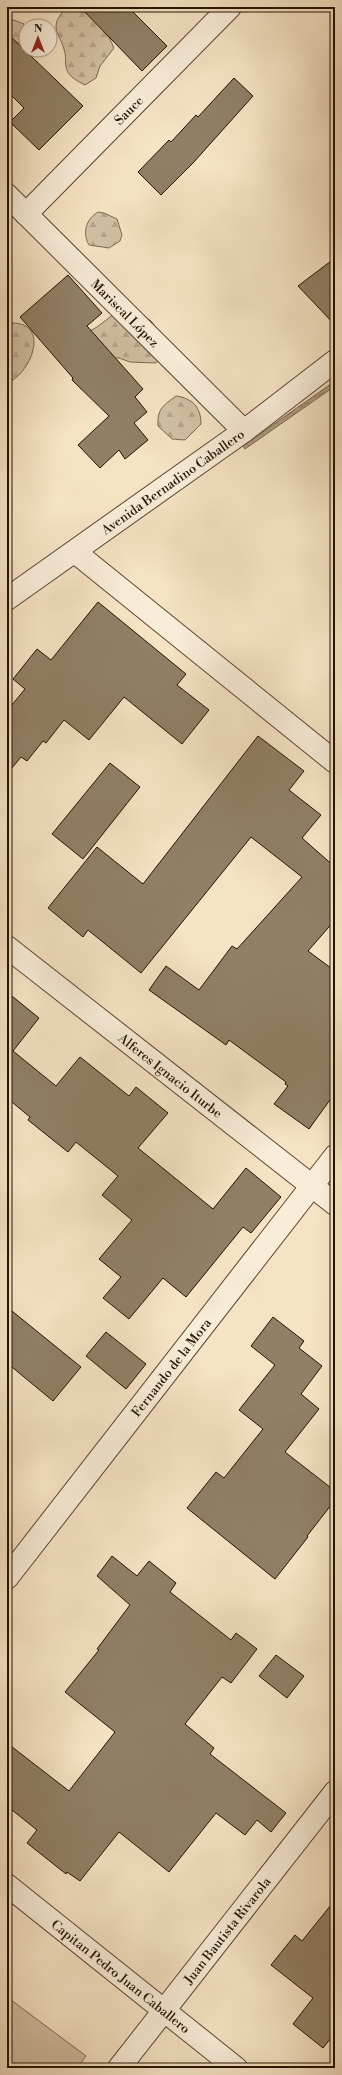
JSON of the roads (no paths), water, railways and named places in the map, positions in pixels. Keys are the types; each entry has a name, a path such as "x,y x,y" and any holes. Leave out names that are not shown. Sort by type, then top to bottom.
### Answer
{"street":[{"name":"Sauce","path":"26,214 230,7"},
{"name":"Mariscal López","path":"7,196 244,431"},
{"name":"Avenida Bernadino Caballero","path":"7,599 244,431 335,361"},
{"path":"75,552 335,762"},
{"name":"Alferes Ignacio Iturbe","path":"7,947 335,1204"},
{"name":"Fernando de la Mora","path":"7,1578 335,1156"},
{"name":"Juan Bautista Rivarola","path":"119,2068 335,1792"},
{"name":"Capitan Pedro Juan Caballero","path":"7,1885 236,2068"}],"water":[{"path":"335,381 335,386 245,449 243,446"}]}
